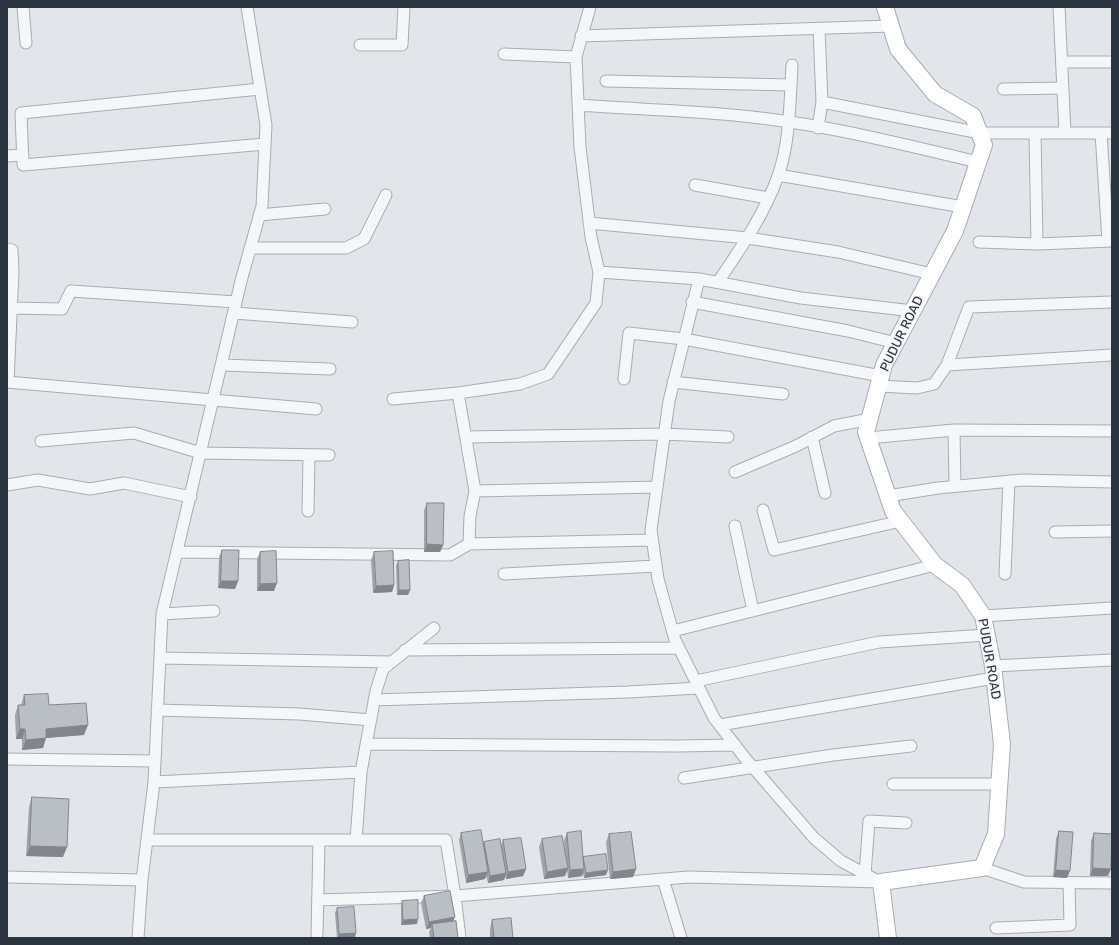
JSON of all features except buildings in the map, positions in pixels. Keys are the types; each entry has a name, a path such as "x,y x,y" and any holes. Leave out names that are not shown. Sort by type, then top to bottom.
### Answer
{"street":[{"path":"23,7 26,43"},
{"path":"138,938 142,880 154,782 162,614 235,307 262,206 266,125 247,7"},
{"path":"360,45 402,45 404,7"},
{"path":"393,399 458,393 520,384 548,374 596,303 599,272 590,223 580,147 576,57 590,7"},
{"name":"PUDUR ROAD","path":"885,7 898,49 935,94 973,116 984,145 955,231 884,365 866,432 893,511 935,565 962,585 984,616 1002,744 996,834 982,868"},
{"path":"1059,7 1065,133"},
{"path":"582,36 891,26"},
{"path":"818,128 822,102 819,29"},
{"path":"504,54 576,57"},
{"path":"1062,62 1112,62"},
{"path":"718,282 757,223 778,175 789,122 792,64"},
{"path":"606,81 791,85"},
{"path":"1003,89 1063,88"},
{"path":"260,89 21,114 23,165 265,144"},
{"path":"822,102 980,133 1106,133 1110,241 1037,244 979,242"},
{"path":"578,105 697,112 789,122 978,162"},
{"path":"1035,133 1037,244"},
{"path":"7,156 23,155"},
{"path":"778,175 964,207"},
{"path":"695,185 768,198"},
{"path":"250,248 346,248 364,239 386,195"},
{"path":"259,215 325,209"},
{"path":"590,223 748,238 838,252 932,274"},
{"path":"7,249 12,250 12,308 9,322 7,382 316,409"},
{"path":"599,272 699,279 801,298 913,311"},
{"path":"699,279 673,382 664,434 651,530 656,566 672,631 679,648 720,725 752,767 814,838 841,861 881,882"},
{"path":"12,308 62,309 71,291 235,307 352,322"},
{"path":"692,302 848,331 896,343"},
{"path":"624,379 629,333 684,339 917,388 934,384 947,365 969,307 1112,302"},
{"path":"947,365 1112,355"},
{"path":"222,365 330,369"},
{"path":"673,382 783,394"},
{"path":"458,393 475,491 470,516 469,544"},
{"path":"735,472 834,426 870,419"},
{"path":"954,430 955,486"},
{"path":"868,438 954,430 1112,431"},
{"path":"41,441 134,433 201,453 329,455"},
{"path":"466,437 664,434 728,437"},
{"path":"812,437 825,493"},
{"path":"308,511 309,455"},
{"path":"7,485 38,480 90,489 124,483 191,496"},
{"path":"1005,574 1009,481"},
{"path":"888,496 955,486 1009,481 1112,482"},
{"path":"475,491 657,487"},
{"path":"763,510 774,550 901,521"},
{"path":"735,526 754,611"},
{"path":"1055,532 1112,531"},
{"path":"177,552 450,555 469,544 652,540"},
{"path":"672,631 935,565"},
{"path":"504,574 656,566"},
{"path":"984,616 1112,608"},
{"path":"162,614 214,611"},
{"path":"356,840 361,772 374,700 383,669 434,628"},
{"path":"374,700 620,693 698,684 879,642 987,635"},
{"path":"405,650 679,648"},
{"path":"160,658 392,662"},
{"path":"720,725 993,672 1112,660"},
{"path":"157,710 299,714 371,720"},
{"path":"366,744 734,745"},
{"path":"684,778 833,755 911,746"},
{"path":"7,759 154,761"},
{"path":"154,782 361,772"},
{"path":"893,784 999,784"},
{"path":"865,874 869,821 906,823"},
{"path":"148,840 446,840 460,938"},
{"path":"317,934 319,840"},
{"path":"318,900 455,896 689,877 881,882 982,868 1024,882 1112,883"},
{"path":"7,877 142,880"},
{"path":"663,879 681,938"},
{"path":"881,882 888,938"},
{"path":"996,928 1070,925 1069,883"}]}
